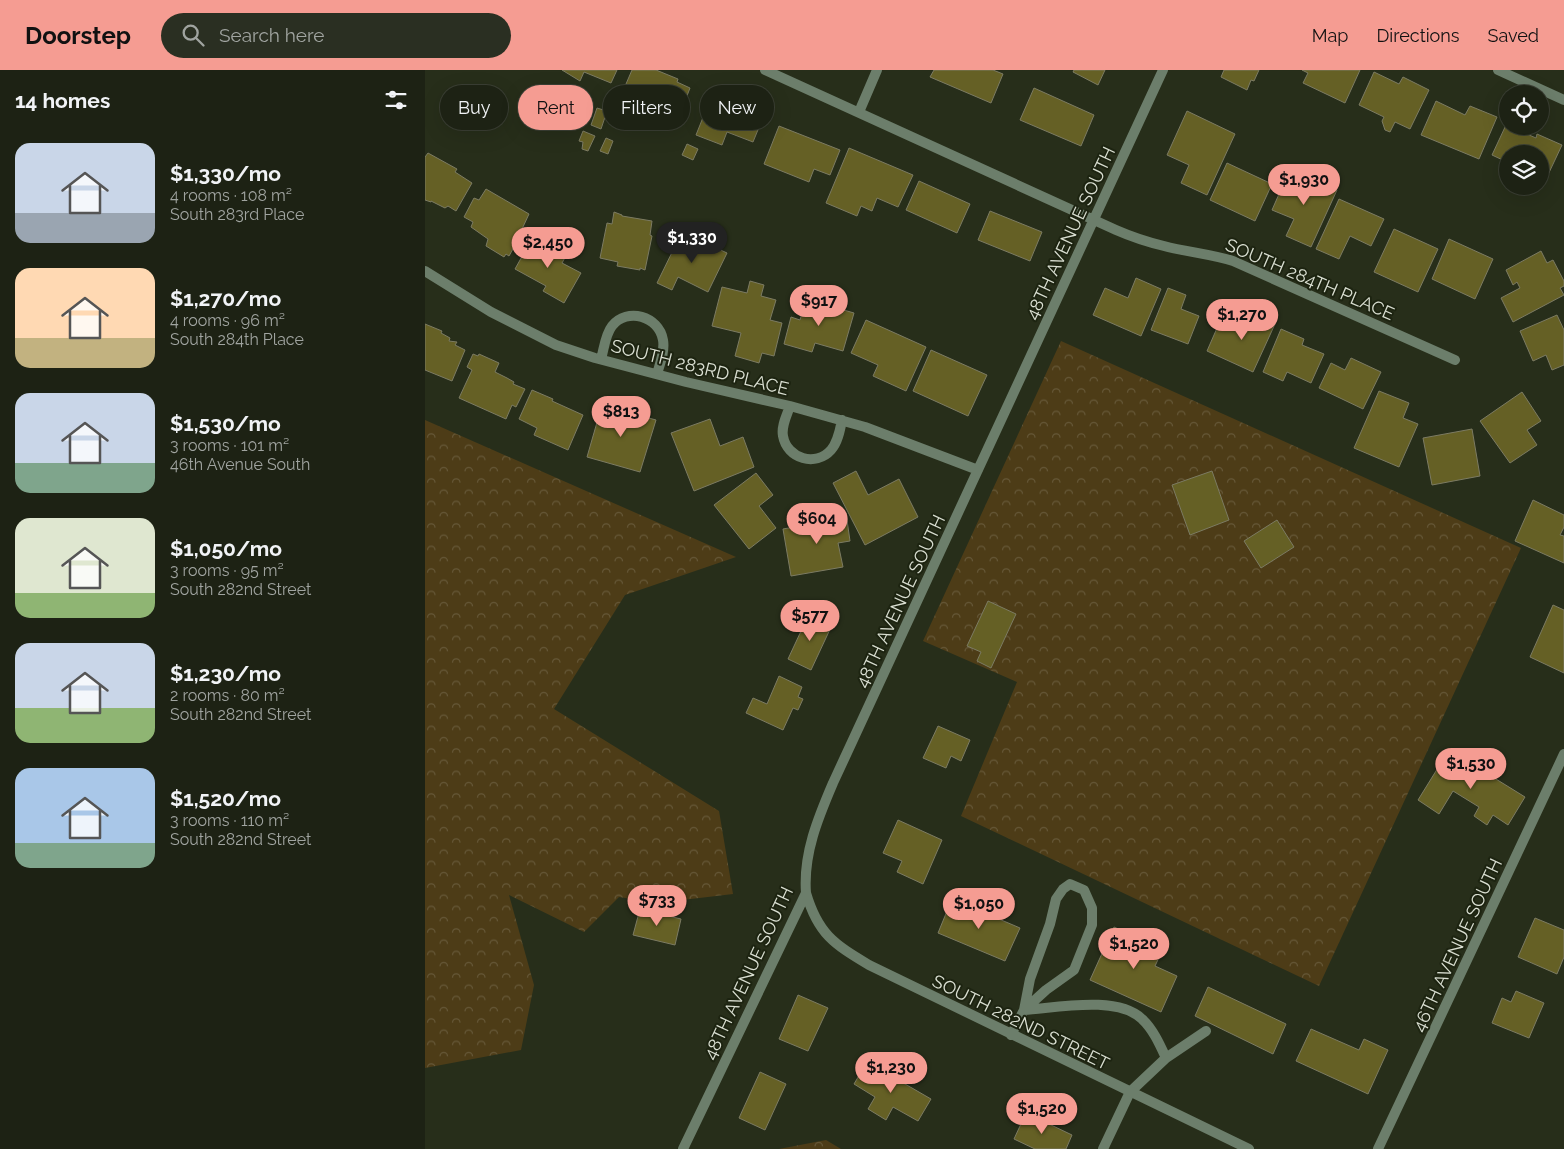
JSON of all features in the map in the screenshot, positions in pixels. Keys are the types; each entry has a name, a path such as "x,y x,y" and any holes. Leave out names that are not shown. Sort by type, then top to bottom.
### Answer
{"street":[{"name":"SOUTH 284TH PLACE","path":"765,70 1139,240 1233,261 1455,360"},
{"path":"859,112 877,70"},
{"name":"48TH AVENUE SOUTH","path":"683,1149 807,893 807,860 819,816 1163,70"},
{"path":"1498,70 1564,100"},
{"name":"SOUTH 283RD PLACE","path":"425,271 491,312 556,345 657,374 842,420 978,470"},
{"path":"601,359 607,336 612,326 621,319 631,316 642,317 652,322 660,330 663,341 657,374"},
{"path":"790,406 783,435 787,446 793,454 803,458 814,459 824,456 832,449 842,420"},
{"name":"46TH AVENUE SOUTH","path":"1379,1149 1564,754"},
{"path":"1011,1035 1024,1010 1030,979 1050,924 1056,899 1063,889 1070,884 1084,890 1092,908 1093,925 1075,970 1046,990 1024,1010"},
{"name":"SOUTH 282ND STREET","path":"807,893 815,917 820,927 828,936 841,948 886,975 1249,1149"},
{"path":"1024,1010 1093,1005 1127,1010 1144,1020 1167,1058"},
{"path":"1103,1149 1130,1092 1167,1058 1206,1031"}],"green space":[{"path":"1061,341 1521,548 1319,986 961,816 1017,682 923,641"},
{"path":"425,420 736,557 625,595 554,709 719,811 733,894 657,903 619,897 584,932 509,895 534,985 521,1050 425,1068"},
{"path":"826,1140 841,1149 779,1149"}],"building":[{"path":"562,70 617,70 611,83 584,72 580,81"},
{"path":"632,70 656,70 678,79 677,82 684,85 626,85"},
{"path":"934,70 993,70 1003,74 991,103 930,77"},
{"path":"1074,70 1105,70 1098,85 1073,72"},
{"path":"1224,70 1259,70 1254,81 1251,80 1247,90 1221,77"},
{"path":"1302,70 1360,70 1345,103 1303,83 1308,73"},
{"path":"1374,72 1399,84 1403,77 1429,90 1410,129 1395,122 1390,132 1385,130 1382,121 1384,117 1359,105"},
{"path":"1034,88 1094,115 1081,146 1020,120"},
{"path":"1436,101 1465,115 1470,106 1497,117 1479,159 1421,135"},
{"path":"597,108 603,110 601,129 593,126"},
{"path":"1187,111 1235,134 1207,195 1181,183 1189,165 1167,155"},
{"path":"700,125 700,130 758,130 753,142 727,132 722,145 696,135"},
{"path":"779,126 840,150 830,175 814,169 809,182 764,164"},
{"path":"583,131 595,136 588,151 582,149 583,142 579,141"},
{"path":"1501,135 1529,135 1536,138 1537,135 1539,135 1562,145 1549,173 1549,145 1499,145 1499,158 1492,155"},
{"path":"606,138 613,141 608,154 600,151"},
{"path":"687,144 698,149 693,160 682,155"},
{"path":"849,148 913,175 898,207 877,198 872,211 861,206 857,216 826,203"},
{"path":"428,153 457,169 455,172 472,183 456,211 448,206 445,208 425,200 425,157"},
{"path":"1227,163 1272,184 1255,221 1210,200"},
{"path":"1290,169 1337,190 1311,247 1286,236 1294,219 1272,210"},
{"path":"919,181 970,204 957,233 906,210"},
{"path":"486,189 529,214 522,229 520,229 515,238 518,240 509,256 506,254 504,257 486,246 488,239 471,227 473,222 464,217 474,198 479,200"},
{"path":"1339,199 1384,219 1371,246 1350,236 1339,259 1316,249"},
{"path":"990,211 1042,232 1030,261 978,240"},
{"path":"614,212 622,216 652,221 650,235 652,236 645,270 617,266 618,262 600,258 607,223 612,224"},
{"path":"1394,229 1438,249 1418,292 1374,272"},
{"path":"682,232 727,253 708,292 678,277 672,290 657,283"},
{"path":"534,235 567,254 562,263 581,273 564,303 543,291 546,286 515,269"},
{"path":"1449,239 1493,259 1475,299 1432,279"},
{"path":"1541,251 1547,263 1553,260 1564,281 1564,286 1560,288 1564,295 1513,322 1501,298 1520,288 1517,282 1513,285 1506,270"},
{"path":"1136,278 1161,289 1141,336 1093,315 1105,288 1128,298"},
{"path":"750,281 764,285 761,296 776,300 770,320 782,323 774,356 762,353 759,363 735,356 741,333 712,326 722,287 747,293"},
{"path":"1168,288 1186,295 1181,309 1199,316 1188,344 1151,330"},
{"path":"806,299 854,313 843,351 815,343 812,352 784,344 791,317 800,320"},
{"path":"1249,313 1275,324 1253,372 1207,351 1221,319 1242,329"},
{"path":"1557,315 1564,330 1564,365 1552,370 1546,355 1533,361 1520,331"},
{"path":"866,320 926,347 906,391 873,376 878,365 851,353"},
{"path":"425,324 442,331 441,333 450,338 449,341 457,342 455,345 465,350 452,381 425,370"},
{"path":"1281,329 1304,339 1302,345 1324,354 1311,383 1287,372 1283,381 1263,372"},
{"path":"931,350 987,375 968,416 913,391"},
{"path":"473,354 478,356 479,354 499,363 495,372 514,382 513,384 525,389 516,407 512,405 506,419 459,398 472,370 467,367"},
{"path":"1351,358 1381,372 1363,409 1319,388 1331,363 1345,370"},
{"path":"532,390 583,415 568,450 534,435 537,428 519,419"},
{"path":"1379,391 1409,403 1403,418 1418,424 1399,467 1354,448"},
{"path":"1522,392 1541,421 1527,430 1537,445 1510,463 1480,421"},
{"path":"602,405 656,420 640,472 587,457"},
{"path":"710,419 720,446 743,437 754,467 694,491 671,433"},
{"path":"1472,429 1480,476 1432,485 1423,438"},
{"path":"856,471 868,495 899,479 918,517 865,545 833,483"},
{"path":"1212,471 1229,520 1190,535 1172,485"},
{"path":"756,473 773,495 759,506 776,528 749,549 714,505"},
{"path":"1533,500 1564,515 1564,527 1560,535 1564,536 1564,563 1515,541"},
{"path":"846,513 850,541 838,543 843,567 791,576 783,529 811,524 811,519"},
{"path":"1277,520 1294,547 1261,568 1244,541"},
{"path":"988,601 1016,614 991,668 977,661 981,652 967,646"},
{"path":"1553,605 1564,610 1564,673 1530,657"},
{"path":"809,614 832,625 811,670 788,659"},
{"path":"779,676 802,687 798,697 803,699 798,710 793,708 783,730 746,713 753,698 767,704"},
{"path":"938,726 970,740 961,761 951,756 946,768 923,758"},
{"path":"1449,750 1525,797 1508,825 1493,815 1487,825 1474,816 1479,807 1453,791 1439,814 1418,800"},
{"path":"898,820 942,840 923,884 897,872 902,861 883,853"},
{"path":"952,899 1020,928 1005,961 938,933"},
{"path":"640,909 681,919 675,945 633,935"},
{"path":"1535,918 1564,930 1564,957 1557,974 1518,957"},
{"path":"1114,927 1163,949 1155,966 1177,976 1161,1012 1090,980"},
{"path":"1208,987 1286,1024 1273,1054 1195,1016"},
{"path":"1516,991 1544,1003 1529,1038 1492,1023 1502,998 1511,1002"},
{"path":"798,995 828,1008 808,1051 779,1039"},
{"path":"1311,1029 1359,1050 1364,1039 1388,1050 1368,1094 1296,1061"},
{"path":"867,1062 931,1099 918,1121 893,1107 886,1120 868,1109 875,1097 854,1084"},
{"path":"760,1072 786,1084 765,1130 739,1118"},
{"path":"1026,1113 1072,1135 1066,1149 1035,1149 1014,1139"}]}
